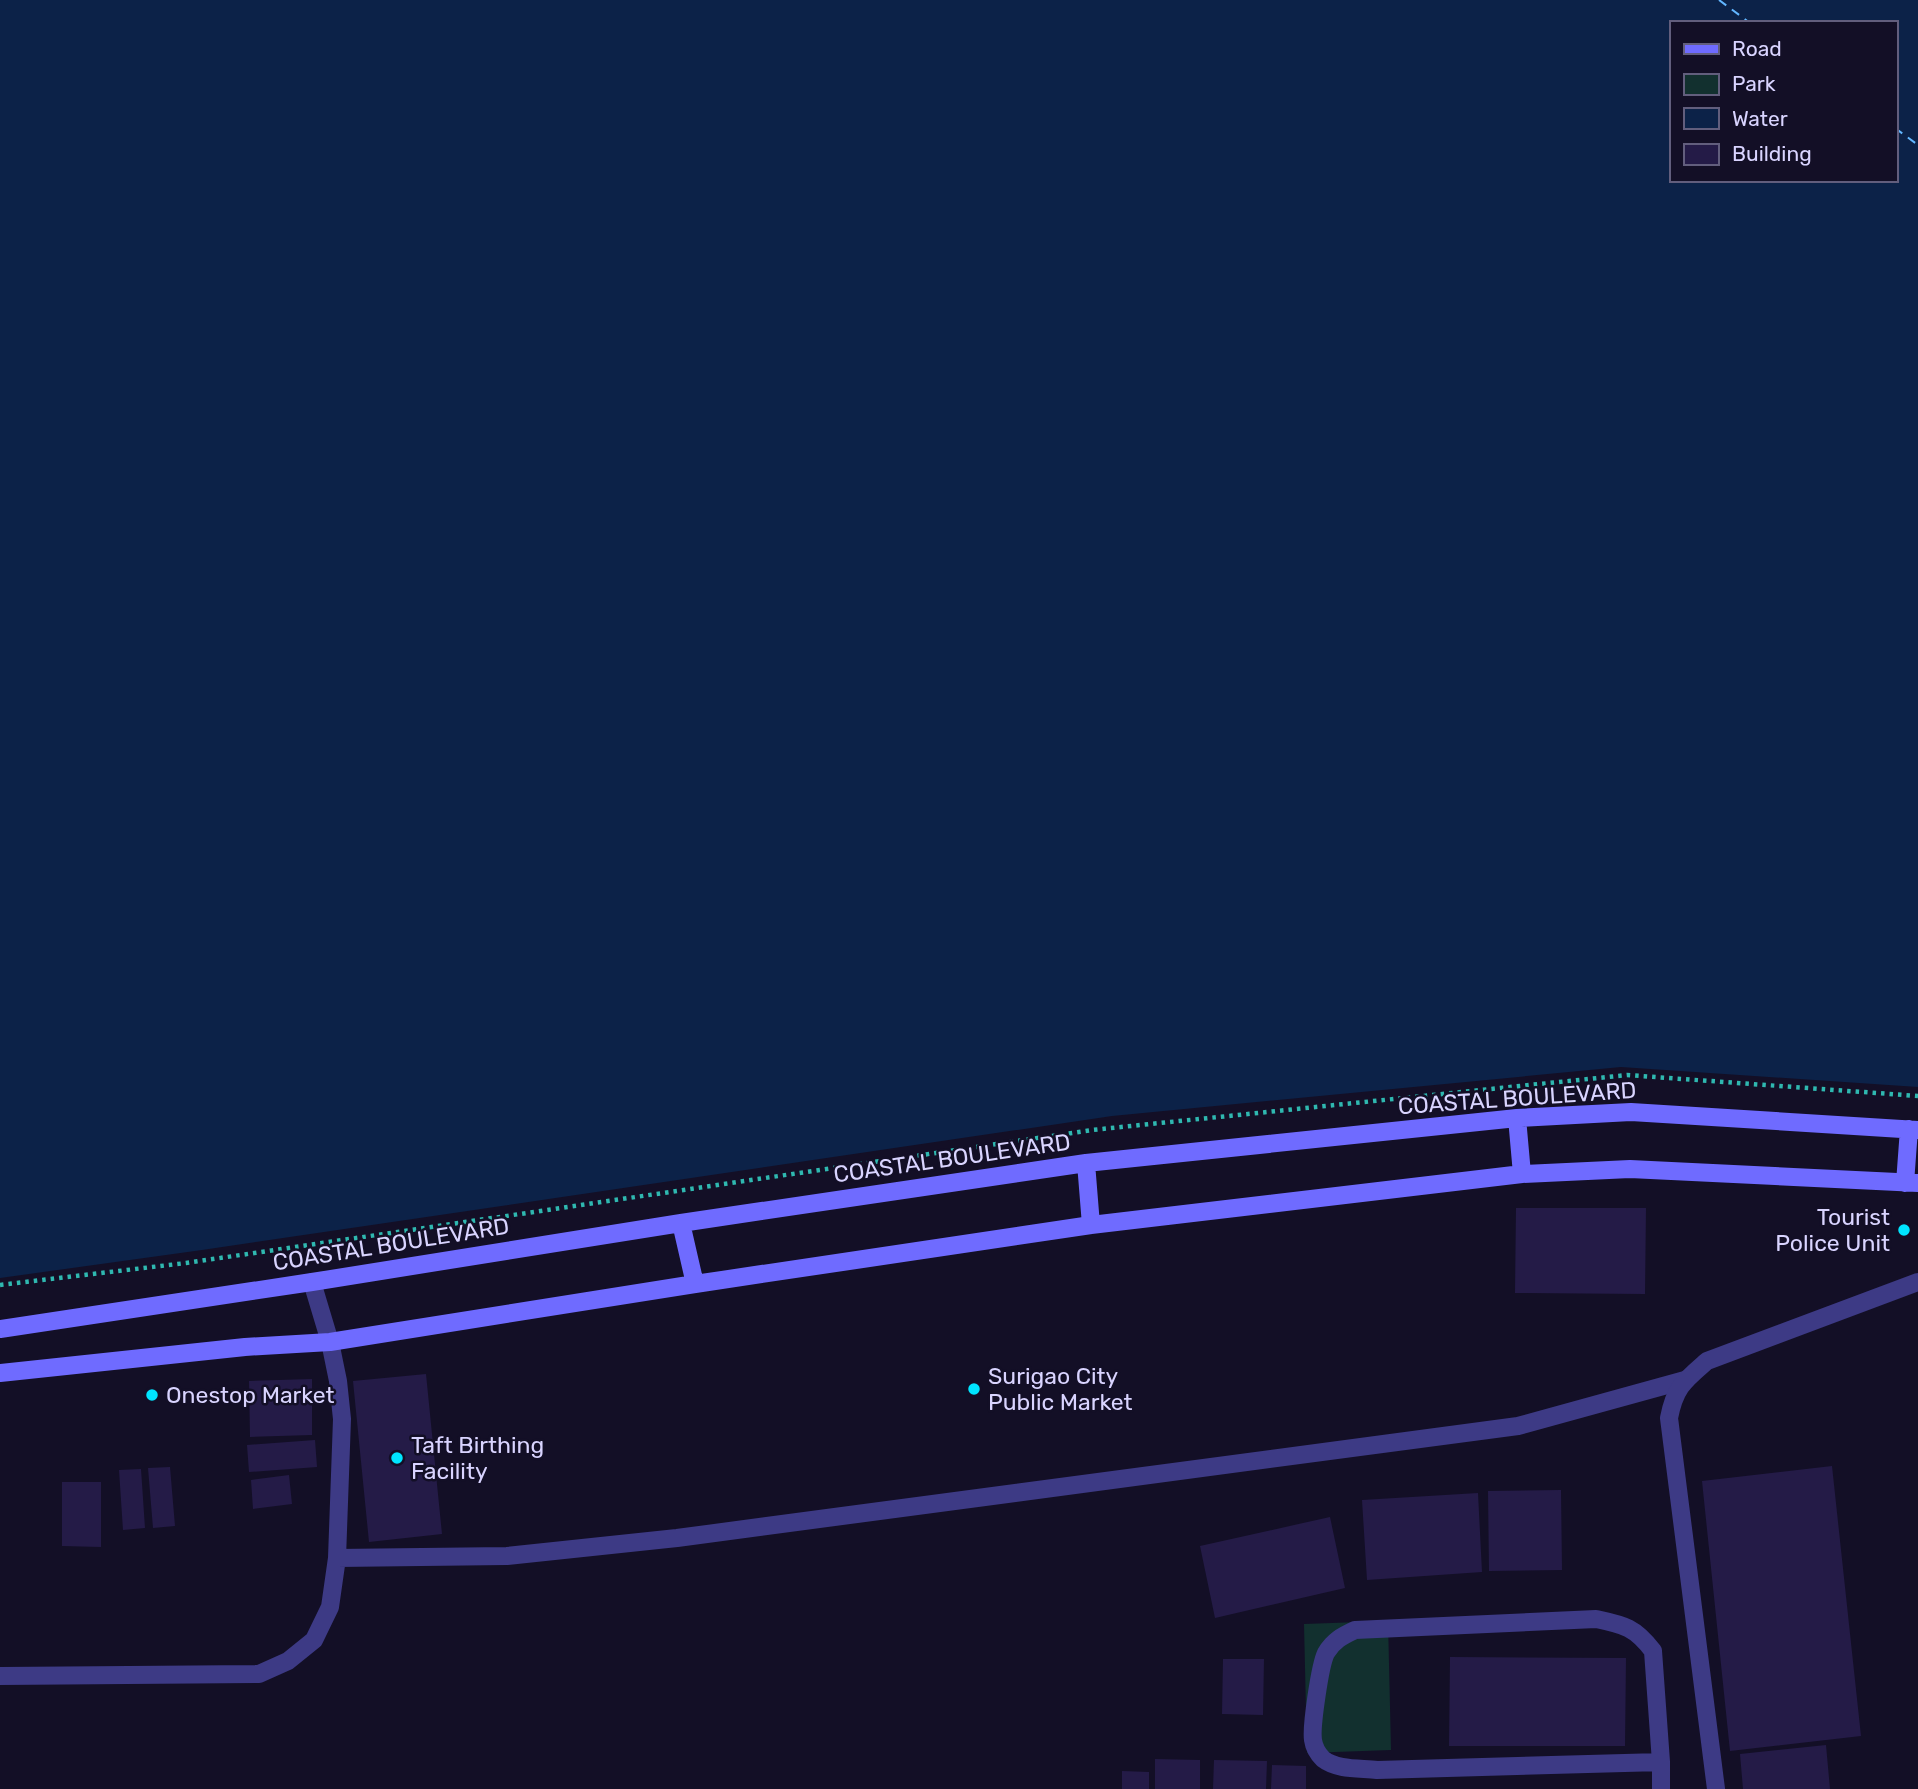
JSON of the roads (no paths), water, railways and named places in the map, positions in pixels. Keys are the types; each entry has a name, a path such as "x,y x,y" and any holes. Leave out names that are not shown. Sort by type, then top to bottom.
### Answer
{"street":[{"name":"COASTAL BOULEVARD","path":"0,1329 1086,1163 1517,1118 1631,1112 1914,1130"},
{"path":"1517,1118 1522,1174"},
{"path":"0,1373 245,1347 330,1342 695,1284 1091,1226 1522,1174 1630,1169 1911,1183 1914,1130"},
{"path":"1086,1163 1091,1226"},
{"path":"681,1223 695,1284"},
{"path":"0,1676 259,1674 288,1661 314,1640 330,1607 337,1558 342,1419 330,1342 312,1282"},
{"path":"1716,1789 1669,1418 1673,1398 1685,1380 1707,1361 1918,1282"},
{"path":"337,1558 507,1556 705,1534 1518,1426 1685,1380"},
{"path":"1661,1762 1377,1770 1342,1767 1325,1761 1316,1751 1313,1739 1320,1666 1338,1637 1355,1630 1596,1619 1625,1625 1643,1637 1653,1651 1661,1762 1661,1789"}],"water":[{"path":"0,0 1918,0 1918,1087 1621,1067 1112,1116 0,1278"}],"place":[{"name":"Tourist Police Unit","path":"1904,1230"},
{"name":"Surigao City Public Market","path":"974,1389"},
{"name":"Onestop Market","path":"152,1395"},
{"name":"Taft Birthing Facility","path":"397,1458"}]}
